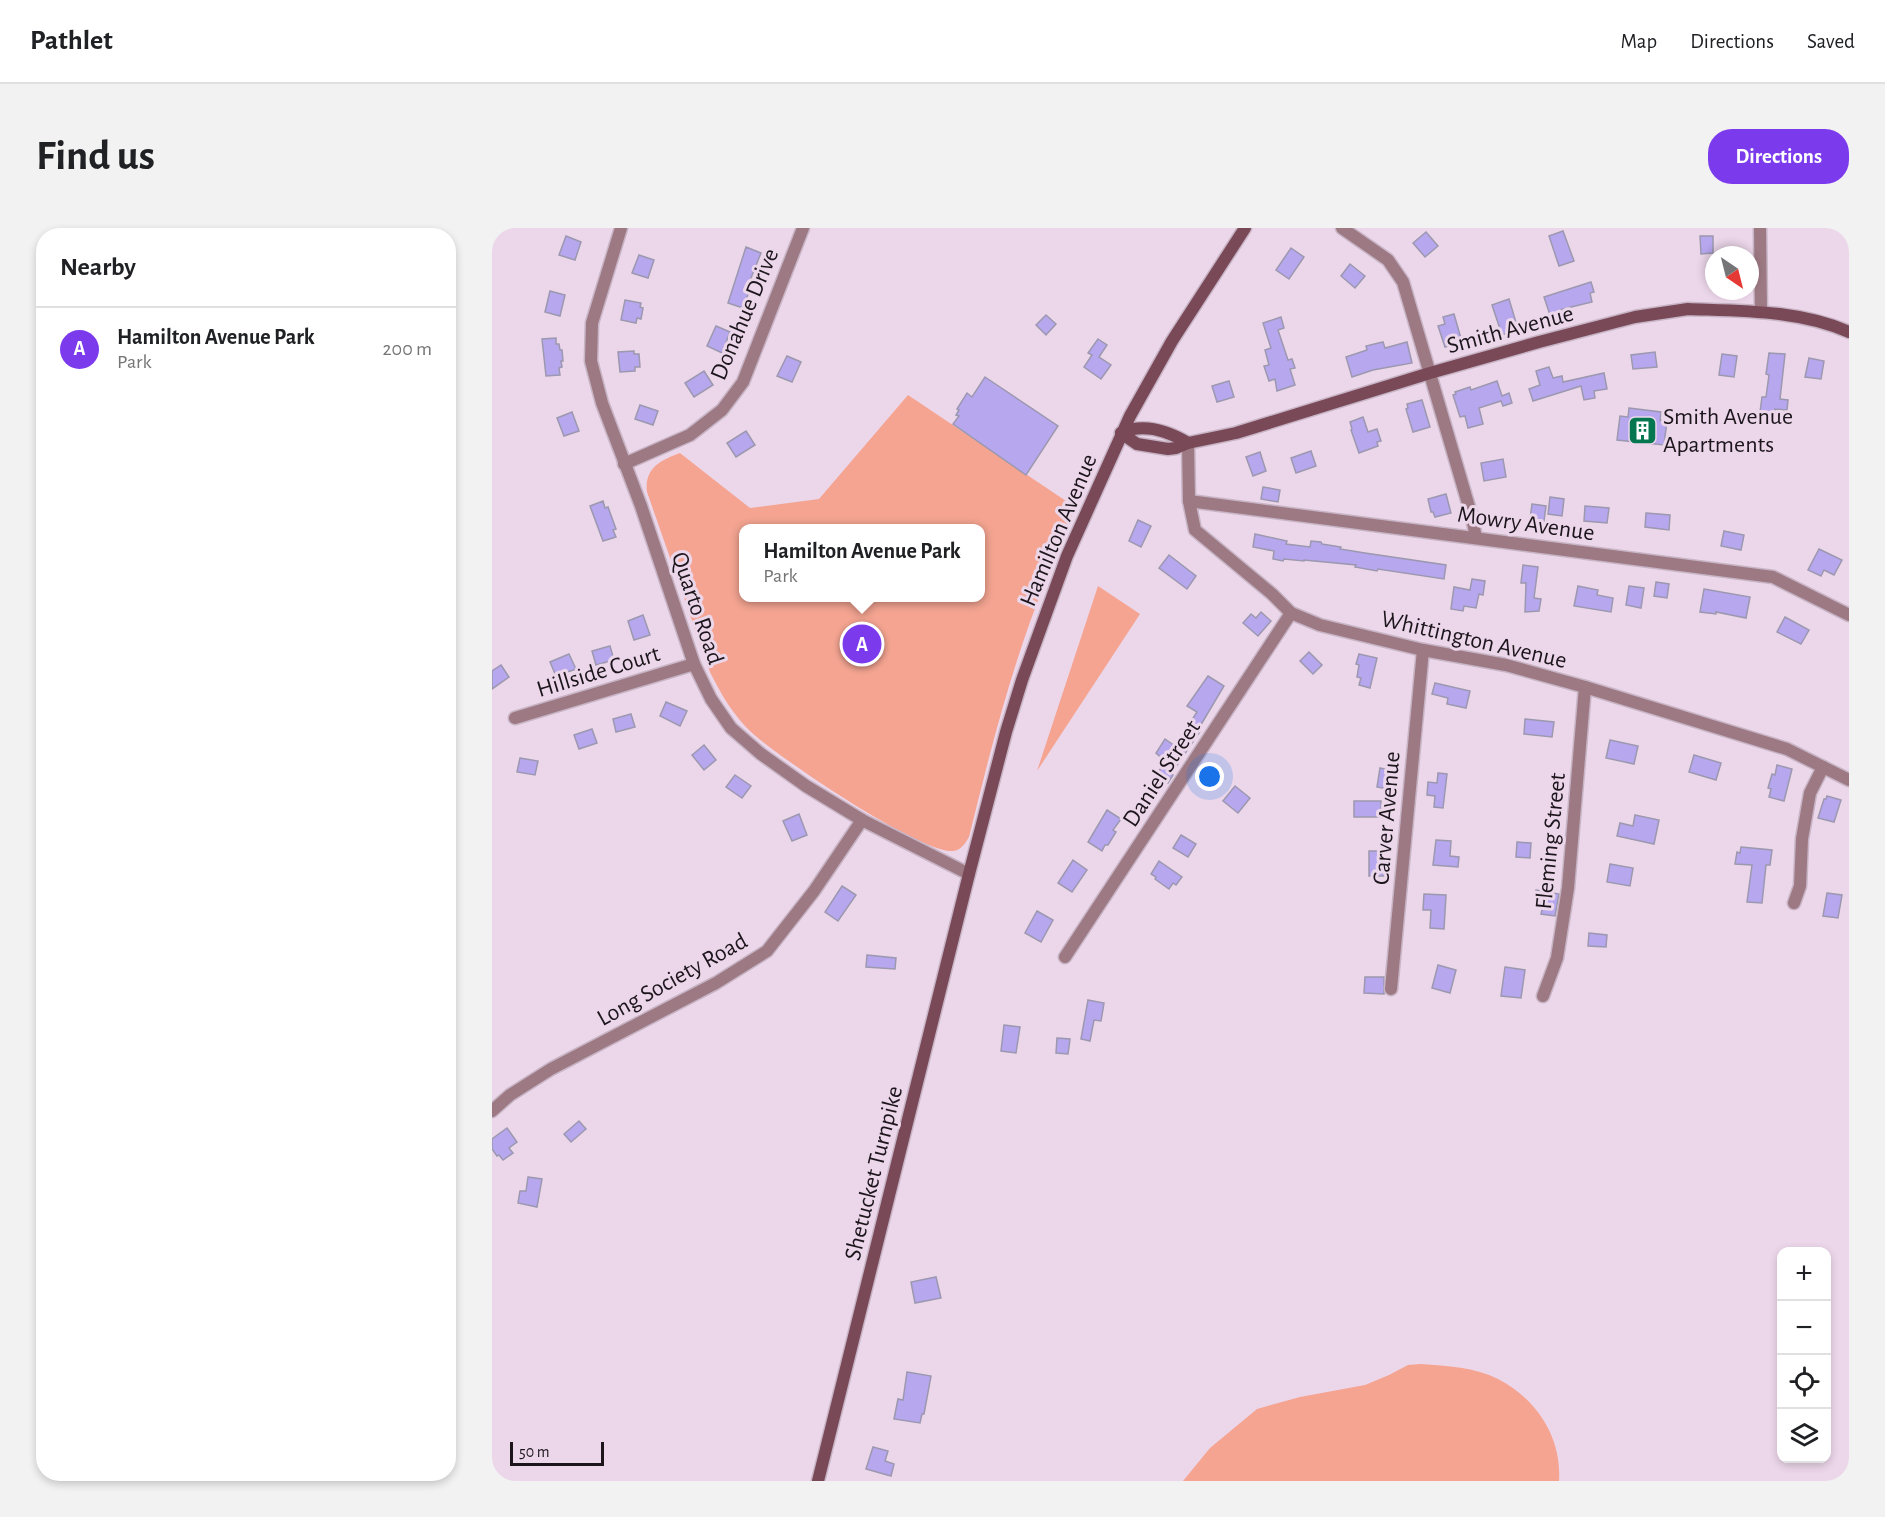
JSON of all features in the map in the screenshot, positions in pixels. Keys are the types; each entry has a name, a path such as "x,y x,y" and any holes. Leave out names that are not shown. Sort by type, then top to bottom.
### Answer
{"main road":[{"name":"Hamilton Avenue","path":"969,874 1006,732 1033,648 1067,556 1122,433 1172,341 1245,228"},
{"name":"Smith Avenue","path":"1122,433 1137,444 1161,449 1176,448 1188,443 1236,433 1430,373 1635,317 1688,309 1761,312 1815,320 1849,332"},
{"name":"Shetucket Turnpike","path":"818,1481 969,874"}],"street":[{"name":"Quarto Road","path":"621,228 592,323 591,361 602,403 641,506 694,664 711,699 731,728 761,754 797,780 862,820 969,874"},
{"name":"Donahue Drive","path":"624,464 690,435 722,410 743,382 803,228"},
{"path":"1342,228 1388,260 1403,282 1473,517 1476,538"},
{"path":"1760,228 1761,312"},
{"name":"Whittington Avenue","path":"1188,443 1189,501 1195,530 1272,594 1291,613 1320,625 1423,650 1506,665 1585,687 1787,748 1849,780"},
{"name":"Mowry Avenue","path":"1189,501 1773,576 1849,615"},
{"name":"Daniel Street","path":"1065,957 1291,613"},
{"name":"Carver Avenue","path":"1391,989 1423,650"},
{"name":"Hillside Court","path":"515,718 694,664"},
{"name":"Fleming Street","path":"1543,996 1557,958 1568,888 1585,687"},
{"path":"1794,903 1800,886 1802,839 1810,793 1823,767"},
{"name":"Long Society Road","path":"492,1111 510,1095 551,1069 716,983 767,951 814,891 862,820"}],"shaded area":[{"path":"908,395 1075,507 1012,675 969,837 956,850 936,848 912,837 850,802 789,762 751,732 723,696 710,672 647,492 648,477 660,462 680,453 750,508 819,499"},
{"path":"1098,586 1140,614 1037,771"},
{"path":"1421,1364 1480,1372 1498,1379 1524,1397 1544,1421 1551,1435 1559,1465 1559,1481 1183,1481 1210,1448 1257,1409 1300,1397 1365,1385 1408,1365"}],"building":[{"path":"1563,231 1574,261 1559,266 1549,236"},
{"path":"1426,232 1438,246 1425,257 1413,243"},
{"path":"566,236 581,242 575,260 559,255"},
{"path":"1700,236 1713,236 1713,246 1705,246 1705,254 1701,254"},
{"path":"746,247 761,253 747,288 750,289 743,308 728,303"},
{"path":"1291,248 1304,257 1289,279 1276,270"},
{"path":"639,255 654,260 648,278 632,273"},
{"path":"1350,264 1365,276 1355,288 1341,276"},
{"path":"1591,282 1594,292 1590,293 1592,302 1563,309 1550,315 1544,297"},
{"path":"550,291 565,295 560,316 545,312"},
{"path":"1509,299 1518,329 1502,335 1492,305"},
{"path":"625,300 641,303 640,307 643,308 641,319 637,318 636,323 621,320"},
{"path":"1454,314 1462,342 1445,347 1438,326 1445,324 1443,317"},
{"path":"1046,315 1056,324 1046,335 1036,325"},
{"path":"1281,317 1284,328 1278,330 1288,360 1292,359 1295,368 1290,369 1295,385 1277,391 1275,379 1269,381 1264,366 1269,365 1265,350 1271,348 1263,323"},
{"path":"716,326 730,332 722,353 707,346"},
{"path":"556,338 556,344 559,344 562,350 563,361 561,361 562,367 559,368 560,375 546,376 542,339"},
{"path":"1098,339 1107,345 1099,357 1111,365 1101,379 1084,367 1092,355 1088,353"},
{"path":"1383,342 1385,348 1407,342 1412,363 1373,370 1352,377 1346,357 1367,350 1366,346"},
{"path":"634,351 634,354 639,354 640,367 635,367 635,371 620,372 618,352"},
{"path":"1655,352 1657,367 1633,369 1631,355"},
{"path":"1769,353 1785,354 1780,399 1788,400 1787,410 1775,409 1774,414 1760,412 1762,397 1766,397"},
{"path":"1722,354 1737,356 1734,377 1719,375"},
{"path":"787,356 801,362 792,382 777,376"},
{"path":"1809,358 1824,361 1821,379 1805,377"},
{"path":"1549,367 1553,378 1562,376 1563,382 1604,373 1607,389 1594,391 1595,398 1584,400 1581,386 1533,401 1529,389 1540,385 1536,371"},
{"path":"704,371 713,385 694,397 685,383"},
{"path":"985,377 1058,426 1026,475 953,424 959,416 956,415 959,410 957,409 967,393 972,397"},
{"path":"1229,381 1234,397 1217,402 1212,386"},
{"path":"1497,381 1502,396 1509,393 1512,403 1503,406 1501,401 1479,408 1483,424 1468,428 1465,416 1460,417 1453,395 1456,394 1455,392 1470,387 1471,390"},
{"path":"1422,400 1430,427 1413,432 1406,409 1407,404"},
{"path":"640,405 658,411 653,425 635,419"},
{"name":"Smith Avenue Apartments","path":"1629,408 1661,412 1660,420 1667,421 1664,445 1617,440 1620,416 1628,417"},
{"path":"572,412 579,431 564,436 557,418"},
{"path":"1363,417 1368,432 1377,429 1381,441 1377,442 1378,446 1359,453 1350,422"},
{"path":"746,431 755,445 736,457 727,443"},
{"path":"1311,451 1316,466 1296,473 1291,458"},
{"path":"1260,452 1266,471 1253,476 1246,457"},
{"path":"1503,459 1506,477 1484,481 1481,463"},
{"path":"1263,487 1280,490 1278,502 1261,499"},
{"path":"1446,494 1451,513 1435,517 1431,512 1428,499"},
{"path":"1550,497 1564,499 1562,516 1548,514"},
{"path":"603,501 605,508 608,507 616,529 613,530 616,537 603,541 590,506"},
{"path":"1532,504 1546,506 1543,529 1529,527"},
{"path":"1585,506 1609,508 1607,523 1584,521"},
{"path":"1646,513 1670,515 1669,530 1645,527"},
{"path":"1138,520 1151,526 1141,547 1129,541"},
{"path":"1724,531 1744,535 1741,550 1721,546"},
{"path":"1255,534 1287,541 1286,544 1310,547 1311,541 1321,542 1341,547 1340,549 1446,565 1444,579 1378,569 1377,571 1355,567 1356,565 1273,559 1274,551 1253,547"},
{"path":"1819,549 1842,560 1834,575 1824,570 1821,576 1808,570"},
{"path":"1169,555 1196,576 1187,589 1159,568"},
{"path":"1523,565 1538,567 1534,598 1541,599 1539,611 1525,612 1526,583 1521,583"},
{"path":"1472,579 1485,581 1483,595 1479,594 1476,608 1464,606 1463,611 1451,609 1454,587 1470,590"},
{"path":"1656,582 1669,584 1667,598 1654,596"},
{"path":"1578,586 1598,590 1597,595 1613,598 1611,612 1574,606"},
{"path":"1629,586 1644,588 1641,608 1626,605"},
{"path":"1704,589 1750,597 1746,618 1716,612 1716,614 1700,612"},
{"path":"1261,612 1271,621 1258,636 1243,623 1251,614 1256,618"},
{"path":"643,615 650,635 634,640 628,621"},
{"path":"1785,617 1809,630 1801,644 1777,632"},
{"path":"610,646 614,660 596,665 592,651"},
{"path":"1309,652 1322,665 1313,674 1300,661"},
{"path":"569,654 576,669 556,676 550,662"},
{"path":"1359,654 1377,658 1370,688 1359,685 1361,678 1357,677 1359,665 1356,664"},
{"path":"501,665 509,677 492,689 492,671"},
{"path":"1208,676 1224,686 1199,728 1201,730 1171,774 1173,775 1168,783 1156,776 1165,761 1156,753 1165,739 1175,746 1197,712 1187,706"},
{"path":"1435,683 1470,691 1466,708 1447,704 1448,698 1432,694"},
{"path":"666,702 687,711 680,726 660,716"},
{"path":"631,714 635,727 616,732 613,719"},
{"path":"1525,719 1554,722 1552,737 1524,734"},
{"path":"592,729 597,743 579,749 574,735"},
{"path":"1610,740 1638,746 1634,764 1606,758"},
{"path":"704,745 716,760 704,770 692,755"},
{"path":"1694,755 1721,763 1716,780 1689,772"},
{"path":"520,758 538,761 535,775 517,772"},
{"path":"1777,765 1792,769 1784,801 1769,797 1771,789 1768,788"},
{"path":"1380,768 1396,771 1393,790 1377,787"},
{"path":"1438,773 1447,774 1443,808 1434,807 1435,796 1427,795 1428,782 1437,783"},
{"path":"735,775 751,786 742,798 726,787"},
{"path":"1235,786 1250,798 1238,813 1223,801"},
{"path":"1827,796 1841,800 1834,822 1818,818"},
{"path":"1354,801 1381,801 1381,817 1354,817"},
{"path":"1107,810 1121,819 1113,830 1116,832 1102,851 1088,842"},
{"path":"799,814 807,835 792,841 783,821"},
{"path":"1635,815 1659,820 1654,844 1617,836 1620,823 1633,826"},
{"path":"1181,835 1196,844 1188,857 1173,848"},
{"path":"1436,840 1451,841 1450,856 1459,857 1458,867 1433,865"},
{"path":"1517,842 1531,843 1530,858 1516,857"},
{"path":"1741,847 1772,850 1770,865 1766,865 1762,903 1747,902 1752,865 1735,864 1737,852 1740,853"},
{"path":"1369,851 1384,851 1384,876 1369,876"},
{"path":"1073,860 1087,870 1072,892 1058,883"},
{"path":"1159,861 1182,877 1176,885 1173,883 1169,889 1151,874"},
{"path":"1610,864 1633,868 1630,886 1607,882"},
{"path":"842,886 856,895 838,921 825,912"},
{"path":"1536,890 1559,894 1555,916 1541,914 1543,905 1534,904"},
{"path":"1827,893 1842,895 1838,918 1823,916"},
{"path":"1424,894 1446,895 1444,929 1430,928 1431,910 1423,910"},
{"path":"1037,911 1053,920 1041,942 1025,933"},
{"path":"1589,933 1607,935 1606,947 1588,946"},
{"path":"867,955 896,958 895,969 866,967"},
{"path":"1438,965 1456,970 1450,993 1432,988"},
{"path":"1505,967 1525,970 1521,998 1501,996"},
{"path":"1365,977 1384,977 1384,994 1364,993"},
{"path":"1088,1000 1104,1003 1101,1021 1094,1020 1090,1041 1081,1039"},
{"path":"1004,1025 1020,1027 1016,1053 1001,1051"},
{"path":"1057,1038 1070,1039 1068,1054 1056,1053"},
{"path":"579,1121 586,1129 571,1142 564,1134"},
{"path":"507,1128 517,1142 509,1148 513,1153 503,1160 492,1149 492,1139"},
{"path":"528,1177 542,1179 537,1207 518,1203 520,1191 526,1191"},
{"path":"936,1277 941,1298 915,1303 911,1282"},
{"path":"907,1372 931,1376 924,1414 922,1414 920,1423 894,1419 898,1399 903,1400"},
{"path":"873,1447 888,1451 885,1461 894,1464 891,1476 866,1469"}],"place":[{"name":"Smith Avenue Apartments","path":"1642,430"},
{"name":"Hamilton Avenue Park","path":"862,644"}]}
